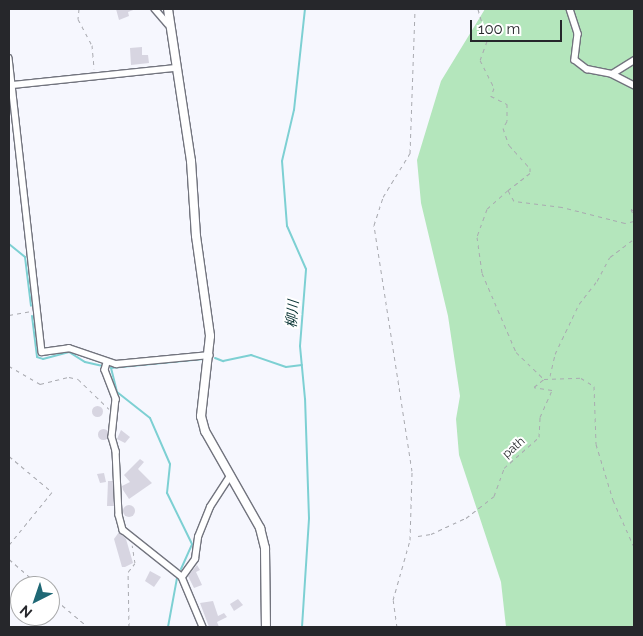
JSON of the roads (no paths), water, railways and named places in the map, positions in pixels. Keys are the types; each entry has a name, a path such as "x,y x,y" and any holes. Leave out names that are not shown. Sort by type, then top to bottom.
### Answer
{"street":[{"path":"154,9 168,24"},
{"path":"168,9 168,24 191,162 196,236 210,355 200,416 205,431 260,528 265,548 266,627"},
{"path":"570,9 578,34 575,60 587,69 612,74 634,85"},
{"path":"9,58 25,220 42,352 69,348 107,363 210,355"},
{"path":"612,74 634,60"},
{"path":"13,85 175,68"},
{"path":"107,363 105,370 116,399 112,437 116,451 119,515 124,530 130,537 182,577 202,627"},
{"path":"182,577 195,559 198,536 210,507 230,476"}],"waterway":[{"name":"柳川","path":"302,627 309,518 305,399 300,346 306,269 287,226 282,161 294,110 305,9"},
{"path":"9,244 25,257 31,306"},
{"path":"32,316 37,357 43,359 69,352 85,362 102,366"},
{"path":"215,358 223,361 251,355 286,367 302,365"},
{"path":"181,569 192,544 167,493 170,464 150,418 117,392 111,368 204,359"},
{"path":"168,627 177,578"}]}
